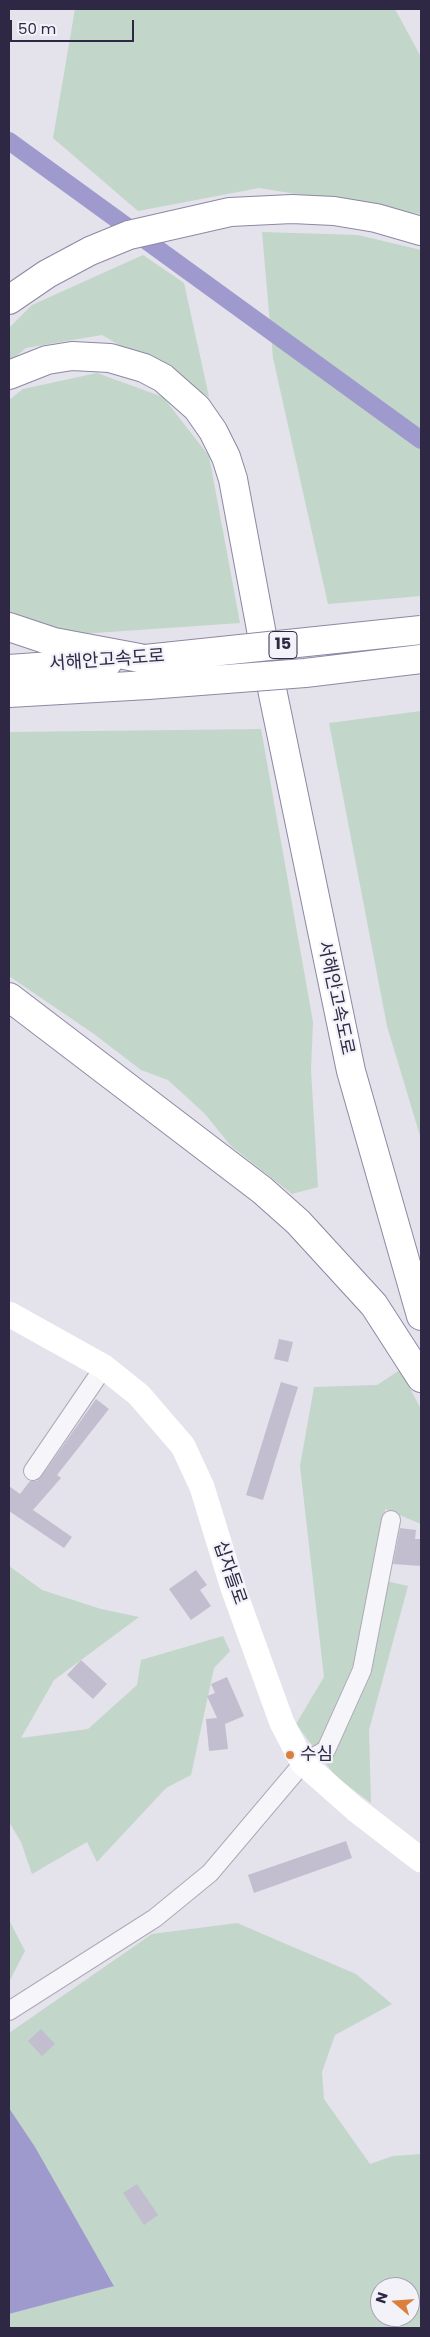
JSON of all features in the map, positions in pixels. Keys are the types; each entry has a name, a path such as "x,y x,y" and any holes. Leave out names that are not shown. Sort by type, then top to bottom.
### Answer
{"highway":[{"path":"9,300 48,274 90,251 129,235 230,212 292,209 334,210 376,218 421,231"},
{"name":"서해안고속도로","path":"9,375 47,360 72,356 110,358 144,368 163,378 197,408 213,431 233,479 273,694 351,1071 421,1316"},
{"path":"9,627 146,672"},
{"name":"서해안고속도로","path":"9,693 421,630"},
{"name":"서해안고속도로","path":"9,669 305,673 421,659"},
{"path":"9,997 262,1190 298,1222 374,1305 421,1378"}],"main road":[{"name":"십자들로","path":"9,1314 104,1367 139,1395 183,1446 202,1487 233,1588 282,1723 303,1763 355,1809 421,1860"}],"street":[{"path":"33,1471 104,1367"},
{"path":"9,2011 155,1918 210,1873 303,1763 326,1750 362,1670 391,1520"}],"green space":[{"path":"75,9 395,9 421,57 421,214 259,188 138,211 53,138"},
{"path":"262,232 358,235 421,250 421,596 328,604 273,358"},
{"path":"143,255 184,283 209,397 102,335 26,348 9,362 9,328 32,305"},
{"path":"97,373 163,397 209,456 240,623 80,634 21,619 9,612 9,400 23,389"},
{"path":"421,711 421,1139 387,1026 329,723"},
{"path":"261,729 313,1022 311,1070 318,1187 292,1194 231,1146 205,1114 168,1080 141,1070 94,1034 9,976 9,732"},
{"path":"400,1370 421,1409 421,1524 385,1509 386,1581 408,1586 369,1730 371,1803 336,1777 296,1724 324,1677 300,1466 314,1387 377,1385"},
{"path":"9,1566 42,1590 101,1609 139,1617 54,1680 21,1738 88,1729 137,1685 141,1660 223,1636 230,1651 214,1668 191,1775 166,1788 97,1862 87,1842 32,1874 21,1842 9,1822"},
{"path":"9,1920 25,1951 9,1982"},
{"path":"237,1923 356,1974 392,2004 335,2035 322,2072 324,2099 370,2164 393,2156 421,2154 421,2328 9,2328 9,2314 114,2285 9,2111 9,2033 152,1934"}],"shaded area":[{"path":"9,2108 35,2147 114,2286 9,2314"}],"building":[{"path":"279,1339 293,1342 288,1362 274,1359"},
{"path":"281,1382 298,1387 263,1500 246,1495"},
{"path":"96,1399 109,1409 57,1475 61,1478 33,1510 72,1537 64,1548 9,1511 9,1486 20,1494 30,1481 37,1481 41,1477"},
{"path":"400,1528 416,1530 415,1539 421,1539 421,1566 393,1564"},
{"path":"196,1570 207,1585 200,1590 211,1606 191,1620 169,1589"},
{"path":"81,1660 107,1684 93,1699 67,1675"},
{"path":"227,1677 244,1716 225,1724 228,1749 209,1751 206,1719 217,1718 207,1696 215,1693 211,1684"},
{"path":"346,1841 352,1858 254,1893 248,1875"},
{"path":"41,2029 55,2044 42,2056 28,2041"},
{"path":"137,2184 158,2215 144,2225 123,2193"}],"waterway":[{"path":"9,141 421,440"}],"place":[{"name":"수심","path":"290,1755"}]}
